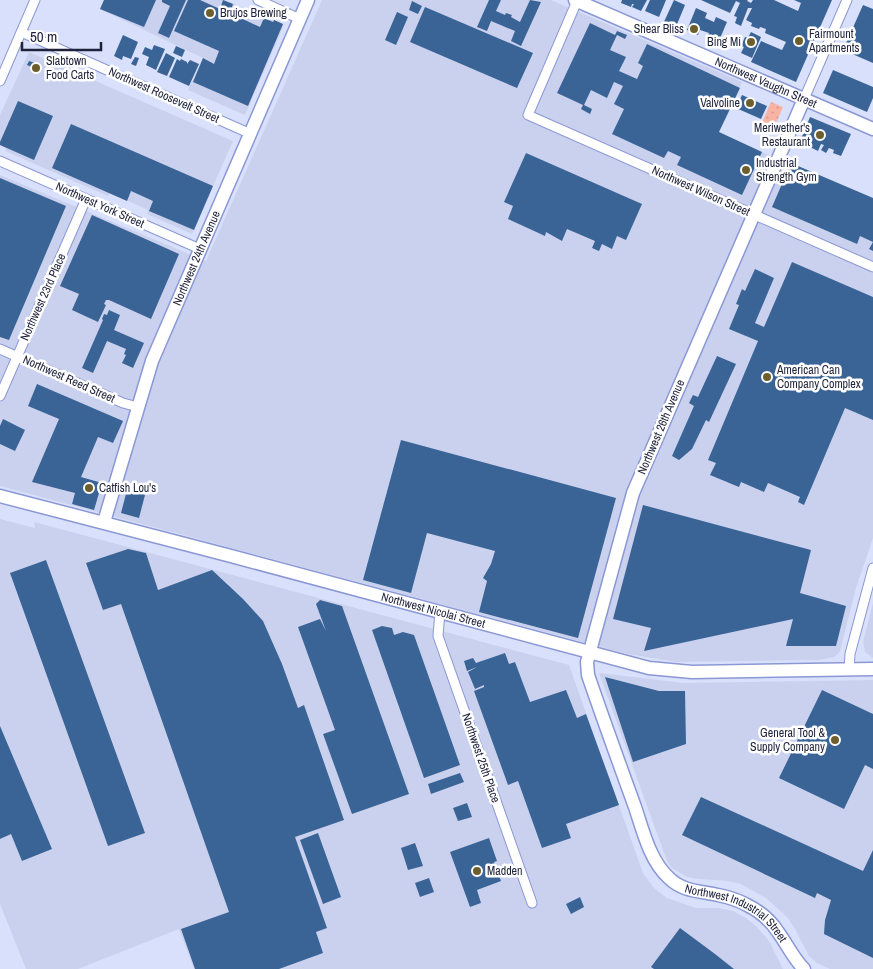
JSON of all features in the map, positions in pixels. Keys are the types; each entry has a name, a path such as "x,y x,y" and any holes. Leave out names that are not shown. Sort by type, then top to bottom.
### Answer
{"street":[{"path":"0,81 35,0"},
{"path":"258,0 300,18"},
{"name":"Northwest 24th Avenue","path":"104,522 152,361 308,0"},
{"name":"Northwest Vaughn Street","path":"577,0 873,129"},
{"name":"Northwest Wilson Street","path":"577,0 528,115 873,267"},
{"name":"Northwest 26th Avenue","path":"660,867 650,849 588,675 587,662 633,493 846,0"},
{"name":"Northwest Roosevelt Street","path":"21,32 251,134"},
{"name":"Northwest York Street","path":"0,161 200,249"},
{"name":"Northwest 23rd Place","path":"0,396 86,199"},
{"name":"Northwest Reed Street","path":"0,349 138,408"},
{"name":"Northwest Nicolai Street","path":"0,496 440,611 649,668 680,672 873,669"},
{"path":"849,670 850,654 873,568"},
{"name":"Northwest 25th Place","path":"440,611 438,636 532,903"},
{"name":"Northwest Industrial Street","path":"660,867 669,878 680,886 693,891 718,894 730,898 759,913 778,930 796,960 804,969"}],"shaded area":[{"path":"104,0 225,0 284,25 245,115 188,90 203,58 100,9"},
{"path":"322,0 551,0 742,82 719,132 873,198 873,538 856,588 840,651 835,657 819,660 676,662 628,654 0,486 0,175 206,261"},
{"path":"29,52 233,141 192,234 147,214 148,210 110,193 108,196 5,151 6,148 0,145 0,115"},
{"path":"771,102 783,107 772,132 760,127"},
{"path":"0,519 35,528 34,522 569,665 643,873 654,888 667,898 696,908 719,908 733,911 746,918 769,941 783,969 194,969 179,929 78,969 26,969 0,904"},
{"path":"873,603 873,658 865,652 863,642"},
{"path":"599,673 684,683 873,680 873,969 830,969 817,963 809,956 787,917 766,898 741,884 687,877 672,868 667,861"}],"building":[{"path":"104,0 156,0 144,27 100,9"},
{"path":"162,0 186,0 169,38 158,33 170,6 162,2"},
{"path":"188,0 200,0 220,9 223,0 233,4 230,13 260,27 264,18 283,24 248,106 193,82 203,58 214,64 219,51 174,31"},
{"path":"489,0 501,0 496,11 505,15 506,13 512,15 511,17 520,22 530,0 541,2 521,46 511,41 515,31 491,21 487,31 477,27"},
{"path":"622,0 647,0 641,11 632,7 634,4 631,7 621,3"},
{"path":"650,0 666,0 659,17 645,11"},
{"path":"674,0 685,5 675,29 663,24"},
{"name":"Fairmount Apartments","path":"701,0 748,0 751,3 753,0 774,0 798,11 801,3 794,0 832,0 796,82 751,62 761,41 782,50 786,42 765,33 766,29 751,26 752,23 746,20 752,8 748,8 741,26 735,23 737,17 734,16 740,3 736,1 730,13"},
{"path":"412,1 422,6 418,14 409,10"},
{"path":"863,5 873,9 873,63 843,50"},
{"path":"425,7 533,53 517,88 410,42"},
{"path":"696,8 707,13 705,18 714,22 716,17 727,22 718,43 707,39 709,33 700,30 698,35 687,30"},
{"path":"397,12 408,17 396,45 385,40"},
{"path":"590,23 615,35 617,31 627,35 625,39 617,35 610,50 626,57 619,71 637,79 643,66 638,63 647,44 740,88 719,132 762,152 742,195 677,165 681,157 668,151 664,158 612,134 624,109 614,104 623,86 614,82 607,98 591,90 584,105 592,109 590,114 581,109 583,105 557,93"},
{"name":"Bing Mi","path":"751,32 761,37 752,58 741,53 744,47 741,46 745,37 748,38"},
{"path":"123,35 138,42 131,59 123,56 122,60 114,56"},
{"path":"154,45 165,49 156,70 146,65 149,57 142,54 145,47 152,50"},
{"path":"176,46 185,50 182,57 173,53"},
{"path":"166,53 175,58 167,76 157,72"},
{"path":"135,57 139,58 136,66 131,64"},
{"path":"177,59 187,62 187,64 190,60 199,64 189,86 169,77"},
{"path":"29,61 38,64 36,69 27,65"},
{"path":"833,70 873,87 873,98 867,112 823,93"},
{"path":"742,95 767,106 761,119 736,108"},
{"path":"18,101 53,116 34,160 0,145"},
{"path":"810,117 851,134 841,156 833,153 834,150 829,148 826,153 821,150 824,145 821,144 818,151 810,147 812,144 801,139"},
{"path":"71,124 213,186 194,230 149,211 153,201 131,191 127,201 52,168"},
{"path":"526,153 642,204 626,240 617,236 612,249 602,244 599,251 592,248 595,241 567,229 562,241 546,232 545,236 508,219 513,206 504,202"},
{"path":"791,163 873,198 873,242 860,236 857,244 772,207"},
{"path":"0,178 66,206 9,340 0,337"},
{"path":"92,215 179,254 151,319 109,300 106,300 104,304 106,305 98,322 72,310 79,294 60,286"},
{"path":"873,242 873,251 869,249"},
{"name":"American Can Company Complex","path":"792,262 873,297 873,420 845,408 804,505 798,502 800,497 768,483 764,492 741,482 739,487 710,475 716,463 708,460 758,341 729,329 739,305 736,304 742,289 745,291 755,269 774,278 755,323 764,327"},
{"path":"109,310 120,315 114,330 144,343 133,368 122,363 126,355 124,354 126,349 107,341 93,373 82,368 104,314 107,315"},
{"path":"717,356 736,364 709,422 706,420 692,449 679,460 672,456 694,406 689,403 693,395 698,397"},
{"path":"37,384 123,421 113,443 98,437 81,477 102,483 94,510 72,504 75,493 32,482 59,419 28,406"},
{"path":"3,419 25,430 15,451 0,444 0,426"},
{"path":"401,440 616,498 578,638 479,612 487,581 483,578 491,564 495,551 427,533 411,593 363,580"},
{"path":"127,490 145,495 139,518 121,513"},
{"path":"643,505 811,550 800,593 846,606 836,646 786,646 793,619 644,651 651,628 613,619"},
{"path":"128,549 146,553 158,590 212,570 263,621 282,664 298,708 304,705 344,820 295,837 327,928 316,932 323,953 279,969 195,969 181,929 229,912 121,604 103,610 86,563"},
{"path":"46,560 145,833 108,846 10,573"},
{"path":"320,600 342,606 409,794 352,814 323,734 335,730 298,627 320,619 326,631 316,604"},
{"path":"382,626 392,628 394,635 403,632 414,635 460,765 424,778 372,630"},
{"path":"505,653 509,664 515,662 530,702 566,690 577,718 586,714 619,805 566,824 571,838 542,848 518,781 508,785 474,691 484,687 484,685 475,689 468,672 477,667 467,671 464,661 473,658 476,663"},
{"path":"605,677 659,691 685,691 686,744 633,762"},
{"name":"General Tool & Supply Company","path":"822,690 873,714 873,769 865,765 844,809 779,778"},
{"path":"0,726 52,849 22,861 11,834 0,839"},
{"path":"460,773 464,782 431,794 428,784"},
{"path":"701,797 863,871 873,850 873,958 824,934 825,920 831,900 817,893 815,898 682,835"},
{"path":"467,803 472,817 458,821 453,808"},
{"path":"318,833 341,897 323,904 300,840"},
{"name":"Madden","path":"489,838 497,861 494,862 501,881 477,890 481,903 470,907 450,852"},
{"path":"415,843 423,866 408,870 401,848"},
{"path":"429,878 434,892 420,897 415,883"},
{"path":"580,897 584,907 571,914 566,904"},
{"path":"680,928 734,969 654,969 651,967"}],"place":[{"name":"Brujos Brewing","path":"210,13"},
{"name":"Shear Bliss","path":"694,29"},
{"name":"Fairmount Apartments","path":"799,41"},
{"name":"Bing Mi","path":"751,42"},
{"name":"Slabtown Food Carts","path":"36,68"},
{"name":"Valvoline","path":"750,103"},
{"name":"Meriwether's Restaurant","path":"820,135"},
{"name":"Industrial Strength Gym","path":"746,170"},
{"name":"American Can Company Complex","path":"767,377"},
{"name":"Catfish Lou's","path":"89,488"},
{"name":"General Tool & Supply Company","path":"835,740"},
{"name":"Madden","path":"477,871"}]}
